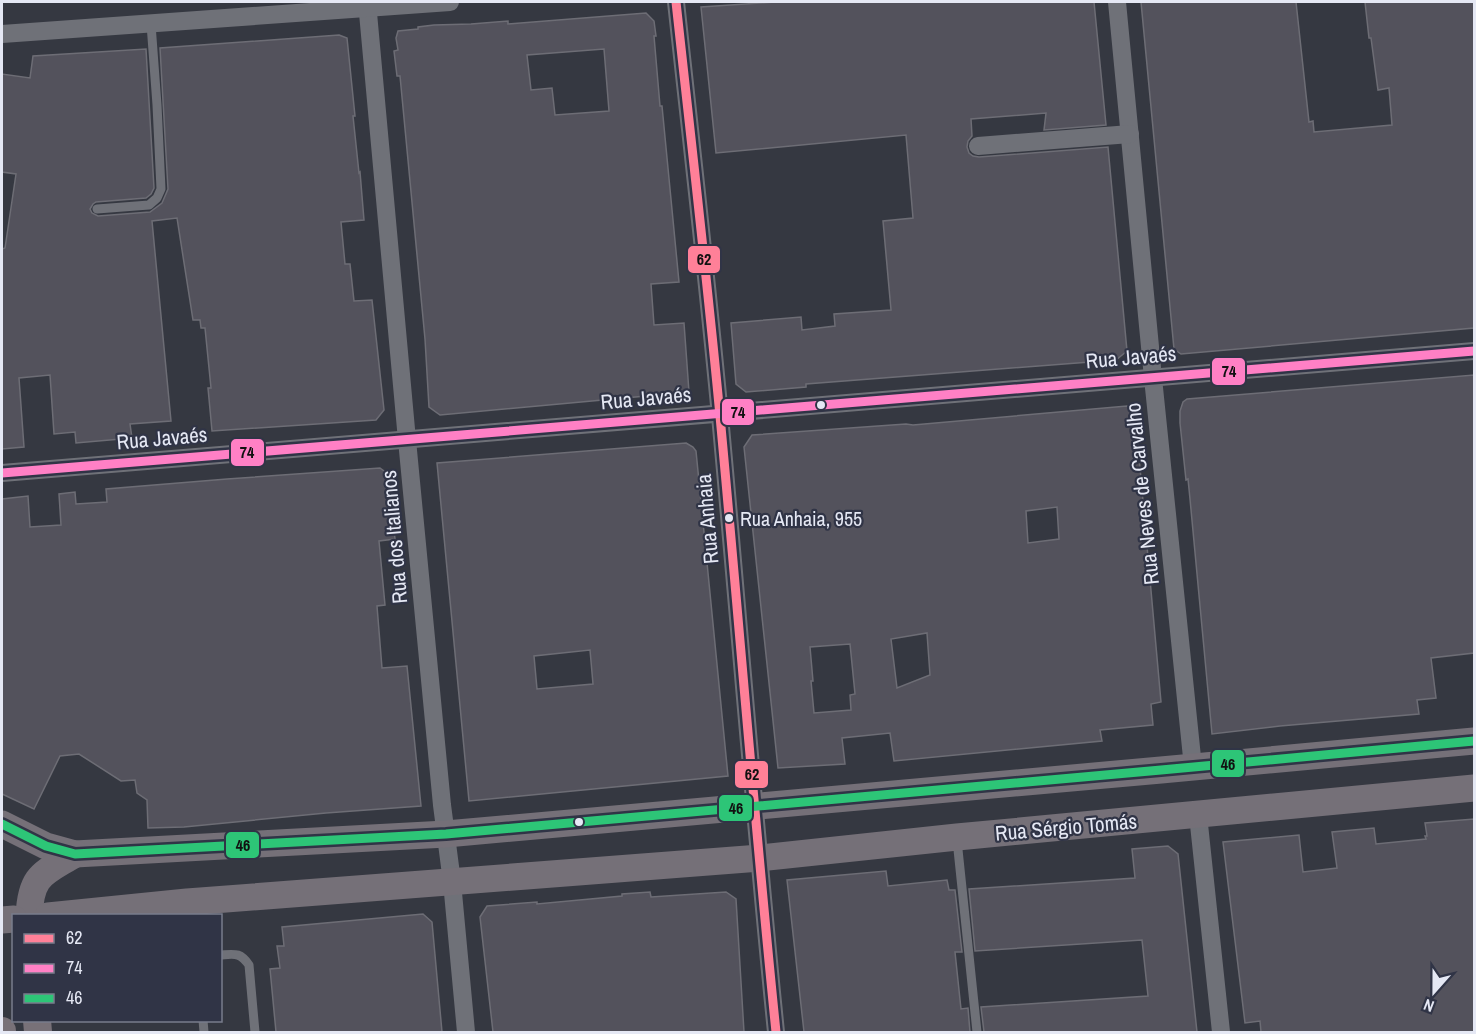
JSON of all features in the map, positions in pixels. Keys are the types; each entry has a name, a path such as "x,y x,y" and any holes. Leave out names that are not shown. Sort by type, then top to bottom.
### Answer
{"main road":[{"path":"2,824 46,846 75,854 446,834 1474,741"},
{"name":"Rua Sérgio Tomás","path":"64,914 188,906 452,882 760,858 1474,788"},
{"path":"29,914 34,884 41,876 75,854"}],"street":[{"path":"2,34 151,24 368,4 450,2"},
{"name":"Rua Anhaia","path":"676,2 720,414 777,1032"},
{"name":"Rua Neves de Carvalho","path":"1117,2 1192,767"},
{"name":"Rua dos Italianos","path":"368,4 407,440 466,1032"},
{"path":"978,146 1130,134"},
{"name":"Rua Javaés","path":"2,473 1474,351"},
{"path":"1198,814 1221,1032"}],"lane":[{"path":"97,209 149,205 157,198 161,189 158,105 151,24"},
{"path":"957,837 977,1032"},
{"path":"222,955 236,954 244,957 249,965 255,1032"}],"building":[{"path":"775,2 1094,2 1106,125 1044,130 1046,113 971,119 972,136 967,147 969,153 979,157 1108,147 1127,351 1116,360 806,384 806,387 746,392 736,384 731,323 801,317 802,330 835,326 834,314 891,310 883,221 913,218 906,135 716,153 701,7"},
{"path":"1141,2 1296,2 1309,122 1313,121 1314,132 1392,125 1389,88 1378,90 1365,2 1474,2 1474,328 1181,354 1174,349"},
{"path":"646,13 654,21 660,106 662,106 679,282 651,284 654,325 684,323 689,392 440,415 429,407 425,339 400,76 397,76 394,51 398,50 396,38 398,31 434,25 508,21 508,24","holes":["604,49 609,111 555,115 552,88 531,90 527,55"]},
{"path":"339,35 347,38 364,220 341,222 345,264 350,264 354,301 372,300 384,410 376,420 212,431 208,388 211,388 205,328 201,328 200,320 193,320 177,218 152,221 171,421 130,424 132,438 76,443 75,432 54,434 50,375 19,378 24,447 2,449 2,249 5,248 16,174 2,172 2,74 30,78 33,56 146,49 154,188 146,198 96,202 90,209 98,216 150,212 162,203 168,189 160,48"},
{"path":"1474,375 1474,653 1431,658 1436,698 1417,700 1419,714 1212,734 1188,479 1186,480 1180,423 1183,402 1187,399"},
{"path":"1127,406 1135,412 1161,702 1151,704 1153,725 1100,730 1102,741 894,761 890,733 842,738 845,764 778,768 744,447 752,435 913,425","holes":["1057,507 1059,539 1028,543 1026,511","927,633 930,675 897,688 891,639","850,644 855,694 850,695 851,710 814,713 810,647"]},
{"path":"686,443 693,447 696,451 728,776 469,801 437,463","holes":["590,650 593,684 537,689 534,656"]},
{"path":"380,468 388,474 395,539 379,541 385,605 377,606 382,668 407,666 421,806 184,827 148,828 147,800 137,793 135,780 121,781 79,754 60,756 34,809 2,794 2,499 28,496 30,527 61,525 59,494 75,492 76,504 107,502 106,489"},
{"path":"1474,819 1474,1032 1261,1032 1260,1021 1245,1023 1223,842 1299,835 1303,872 1337,868 1332,832 1374,828 1376,844 1426,839 1425,823"},
{"path":"1168,846 1178,854 1197,1032 984,1032 981,1007 1148,996 1142,940 975,951 969,889 1135,878 1132,849"},
{"path":"886,871 888,886 947,880 949,890 955,890 962,952 955,952 961,1009 968,1008 970,1032 804,1032 787,880"},
{"path":"650,892 651,897 726,892 736,899 744,1032 493,1032 480,917 487,906 537,902 537,904"},
{"path":"423,914 432,922 442,1032 276,1032 270,969 280,968 277,946 284,946 282,927"}],"transit line":[{"name":"62","path":"676,2 715,364 776,1032"},
{"name":"74","path":"2,473 1474,351"},
{"name":"46","path":"2,824 46,846 75,854 446,834 1474,741"}],"place":[{"name":"Rua Anhaia, 955","path":"729,518"}]}
